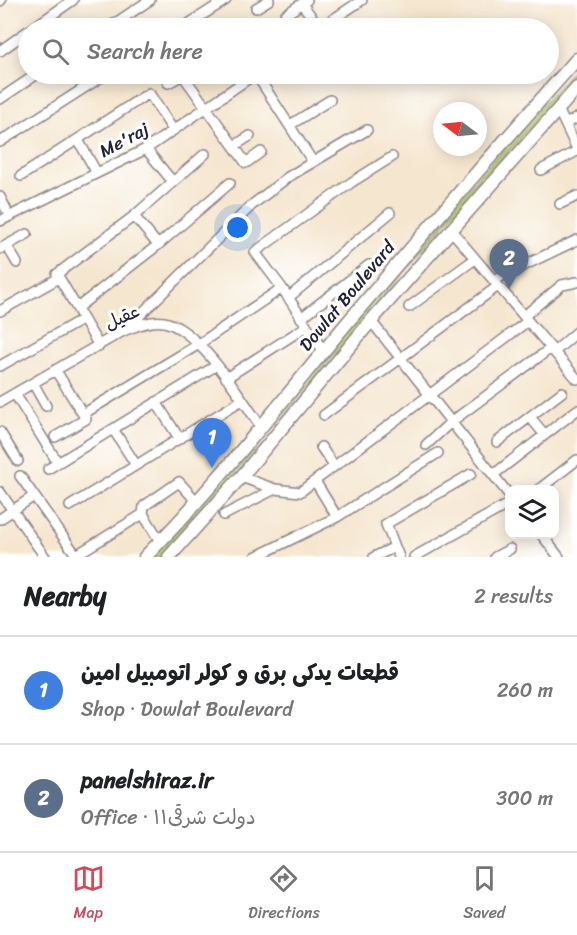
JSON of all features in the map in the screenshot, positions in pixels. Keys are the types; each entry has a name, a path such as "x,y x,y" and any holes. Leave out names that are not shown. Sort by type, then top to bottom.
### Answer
{"main road":[{"name":"Dowlat Boulevard","path":"559,79 577,59"},
{"name":"Dowlat Boulevard","path":"145,557 197,502 442,210 555,84"},
{"name":"Dowlat Boulevard","path":"169,557 241,477 371,321 577,88"}],"street":[{"path":"48,18 74,0"},
{"path":"123,18 150,0"},
{"path":"198,18 226,0"},
{"path":"256,8 269,0"},
{"path":"335,18 362,0"},
{"path":"285,15 304,2 314,18"},
{"path":"0,50 18,38"},
{"path":"0,99 22,84"},
{"path":"0,142 90,84"},
{"path":"190,84 246,163 261,152"},
{"name":"Me'raj","path":"0,221 146,149 241,84"},
{"path":"263,84 313,162"},
{"path":"21,176 149,93 173,130"},
{"path":"290,125 330,100"},
{"path":"541,170 577,150 558,109"},
{"path":"565,124 577,118"},
{"path":"123,332 252,205 288,177 367,130"},
{"path":"234,146 250,136"},
{"path":"78,140 97,173"},
{"path":"146,149 173,182"},
{"path":"99,346 57,274 134,216 205,154"},
{"path":"324,352 255,252 352,182 392,157"},
{"path":"77,308 158,245 230,183"},
{"path":"560,204 577,196"},
{"path":"0,197 6,209"},
{"path":"288,298 390,213"},
{"path":"134,216 158,245"},
{"path":"451,230 577,380"},
{"path":"17,263 3,248 27,234"},
{"path":"324,415 449,322 496,283 577,240"},
{"path":"410,307 476,259"},
{"path":"301,318 369,265"},
{"path":"0,311 59,278"},
{"path":"241,477 275,489 300,492 478,357 526,319 562,285 577,282"},
{"path":"55,437 282,288"},
{"path":"0,366 83,319"},
{"path":"371,321 505,490"},
{"name":"عقیل","path":"0,402 123,332 143,323 164,322 183,331 217,365 261,427"},
{"path":"226,378 307,326"},
{"path":"426,445 451,422 577,332"},
{"path":"48,469 217,365"},
{"path":"56,371 84,417"},
{"path":"33,383 46,406"},
{"path":"497,442 562,392"},
{"path":"15,394 58,463"},
{"path":"70,506 242,400"},
{"path":"156,402 180,438"},
{"path":"493,475 577,410"},
{"path":"530,417 545,435"},
{"path":"113,429 136,465"},
{"path":"0,432 18,461"},
{"path":"321,447 334,466"},
{"path":"259,556 337,517 438,453"},
{"path":"543,485 574,462"},
{"path":"399,557 386,524 471,474"},
{"path":"20,476 76,555 84,554 143,514"},
{"path":"315,481 337,517"},
{"path":"160,541 143,514 144,506 179,482 197,502"},
{"path":"224,515 275,489"},
{"path":"0,492 45,557"},
{"path":"0,519 34,496"},
{"path":"414,557 505,506"},
{"path":"545,539 559,557"},
{"path":"374,557 395,547"},
{"path":"495,557 510,549"}],"green space":[{"path":"577,66 577,75 442,226 214,499 160,557 151,557 436,224"}],"place":[{"name":"panelshiraz.ir","path":"509,289"},
{"name":"قطعات یدکی برق و کولر اتومبیل امین","path":"212,468"}]}
